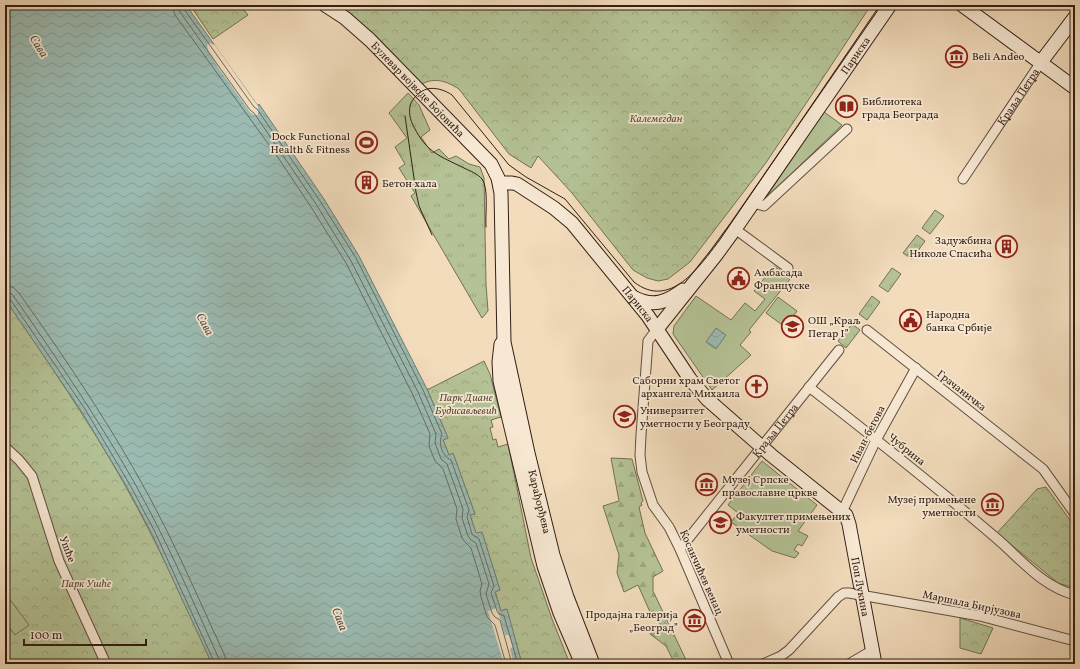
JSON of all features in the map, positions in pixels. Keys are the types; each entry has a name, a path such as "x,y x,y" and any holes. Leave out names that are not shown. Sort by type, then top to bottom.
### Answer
{"street":[{"name":"Булевар војводе Бојовића","path":"325,5 356,27 386,56 491,164 500,183"},
{"name":"Париска","path":"500,183 517,184 549,204 566,217 657,329 735,229 890,5"},
{"path":"965,6 1075,88"},
{"name":"Краља Петра","path":"964,179 1041,62 1075,17"},
{"path":"753,203 759,206 764,206 847,129"},
{"name":"Карађорђева","path":"500,183 503,334 499,362 500,381 540,552 550,588 582,664"},
{"path":"735,229 788,268"},
{"path":"632,297 642,302 664,301 676,295 696,280"},
{"path":"657,329 683,370 706,399 761,447 842,512"},
{"name":"Косанчићев венац","path":"657,329 648,341 640,461 644,482 653,506 669,527 680,549 729,664"},
{"name":"Грачаничка","path":"867,330 1043,469 1075,514"},
{"name":"Карађорђева","path":"503,334 528,453 553,555 567,597 593,664"},
{"name":"Краља Петра","path":"680,549 839,350"},
{"name":"Иван-бегова","path":"842,512 876,440 916,368"},
{"name":"Чубрина","path":"809,388 876,440 988,532 1044,581 1059,590 1075,595"},
{"name":"Ушће","path":"5,447 19,460 32,476 60,561 106,664"},
{"name":"Поп Лукина","path":"842,512 848,518 875,664"},
{"path":"763,664 790,650 841,595 844,593 862,595"},
{"name":"Маршала Бирјузова","path":"862,595 980,616 1075,641"},
{"path":"849,664 873,650"}],"green space":[{"path":"190,5 240,5 248,15 213,39"},
{"name":"Калемегдан","path":"334,5 871,5 765,164 690,262 668,279 658,281 647,278 633,270 572,193 538,156 531,168 509,154 459,89 450,84 436,80 422,84 374,34"},
{"path":"408,93 419,105 430,130 421,137 432,153 439,149 449,159 456,156 469,164 480,167 484,178 488,311 482,318 411,196 415,193 399,168 405,164 395,147 407,138 389,113"},
{"path":"824,112 842,125 765,199"},
{"path":"935,210 944,216 930,234 922,228"},
{"path":"917,235 925,241 912,259 903,253"},
{"path":"774,266 791,278 749,330 751,332 740,345 751,355 712,390 673,334 674,326 696,296 731,320 745,303 755,311 765,299 754,291"},
{"path":"892,268 901,274 888,292 879,286"},
{"path":"872,296 880,302 867,320 859,314"},
{"path":"778,297 797,311 785,327 766,313"},
{"name":"Парк Ушће","path":"5,299 83,415 126,487 160,552 212,664 5,664"},
{"path":"852,324 860,330 846,348 838,341"},
{"name":"Парк Диане Будисављевић","path":"484,361 490,374 501,417 491,420 493,427 490,428 493,440 496,439 498,447 508,444 531,558 552,619 570,664 522,664 506,609 501,611 495,591 500,590 482,533 476,534 470,515 475,514 453,454 449,455 443,440 448,438 427,389"},
{"path":"611,458 632,459 643,501 641,503 642,505 639,507 645,533 663,571 653,577 653,591 688,664 675,664 666,646 650,634 662,628 654,611 650,612 638,585 624,592 617,573 619,555 603,506 619,501"},
{"path":"762,461 817,505 798,531 808,536 802,546 798,544 794,550 799,553 795,558 772,551 731,522 738,513 728,505"},
{"path":"1046,487 1075,527 1075,588 1058,583 997,533 1037,489"},
{"path":"8,597 29,625 15,635 5,622 5,599"},
{"path":"960,618 993,628 981,654 960,648"}],"water":[{"name":"Сава","path":"5,5 186,5 258,106 259,104 324,199 359,256 427,389 448,438 443,440 449,455 453,453 475,514 470,515 476,533 482,532 500,590 495,592 501,611 507,609 522,664 212,664 152,534 127,487 82,412 5,299"},
{"path":"716,328 726,335 716,349 706,342"}],"pier":[{"path":"210,43 215,45 258,106 258,115 254,115 250,112 218,67 208,50 207,45"},
{"path":"497,608 505,635 509,635 513,647 510,649 514,664 504,664 488,611"}],"tram line":[{"path":"486,227 486,195 482,179 474,173 435,153 424,143 413,124 410,115 410,106 414,99 422,91 430,88 443,90 452,95 509,165 526,177 565,199 634,282 647,289 660,291 671,288 682,282 693,273 719,241 880,5"},
{"path":"405,116 419,206 432,235"}],"place":[{"name":"Beli Anđeo","path":"956,56"},
{"name":"Библиотека града Београда","path":"847,107"},
{"name":"Dock Functional Health & Fitness","path":"366,142"},
{"name":"Бетон хала","path":"366,183"},
{"name":"Задужбина Николе Спасића","path":"1007,246"},
{"name":"Амбасада Француске","path":"738,278"},
{"name":"Народна банка Србије","path":"910,320"},
{"name":"ОШ „Краљ Петар I”","path":"792,326"},
{"name":"Саборни храм Светог архангела Михаила","path":"756,386"},
{"name":"Универзитет уметности у Београду","path":"625,416"},
{"name":"Музеј Српске православне цркве","path":"706,485"},
{"name":"Музеј примењене уметности","path":"992,505"},
{"name":"Факултет примењених уметности","path":"721,522"},
{"name":"Продајна галерија „Београд”","path":"694,620"}]}
